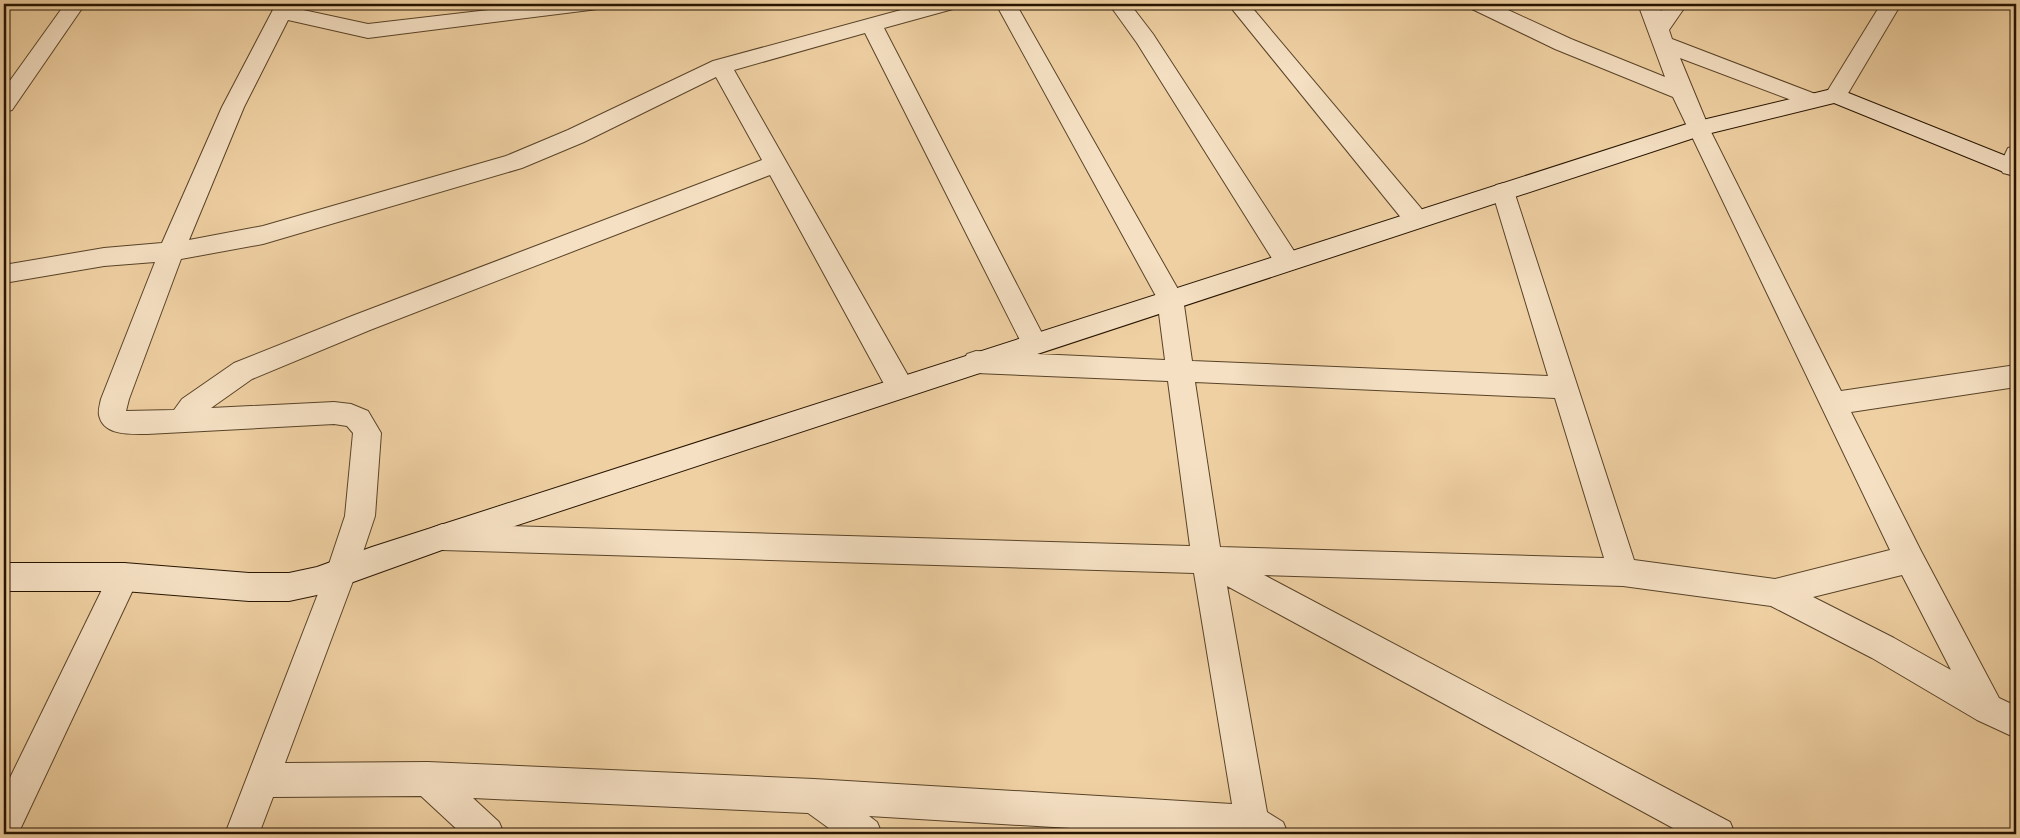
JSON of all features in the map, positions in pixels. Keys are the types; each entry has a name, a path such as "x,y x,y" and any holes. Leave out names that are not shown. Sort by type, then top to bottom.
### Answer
{"street":[{"path":"4,104 75,4"},
{"path":"242,834 341,573 360,516 368,433 364,424 355,415 334,412 181,422 120,422 112,414 115,399 171,252 233,107 285,8 368,31 590,4"},
{"path":"4,274 104,257 171,252 263,235 514,162 576,136 721,66 946,4"},
{"path":"262,780 428,779 814,796 1262,828 1207,560 1170,298 1006,4"},
{"path":"1119,4 1145,39 1287,261"},
{"path":"1238,4 1416,219"},
{"path":"1479,4 1563,44 1682,92"},
{"path":"1648,4 1698,128 1835,403 1910,560 2002,715"},
{"path":"1662,36 1677,4"},
{"path":"1836,95 1890,4"},
{"path":"872,24 1034,343"},
{"path":"1662,36 1810,100"},
{"path":"721,66 900,387"},
{"path":"4,577 124,577 249,587 288,587 341,573 372,560 442,536 1698,128 1810,100 1836,95 2015,163"},
{"path":"181,422 192,407 243,371 361,323 775,164"},
{"path":"1504,191 1623,572"},
{"path":"976,362 1566,388"},
{"path":"1835,403 2013,381"},
{"path":"442,536 1623,572 1775,593 1883,648 2002,715"},
{"path":"1207,560 1718,834"},
{"path":"1775,593 1841,577 1876,565 1910,560"},
{"path":"4,826 124,577"},
{"path":"428,779 487,834"},
{"path":"814,796 866,834"}]}
